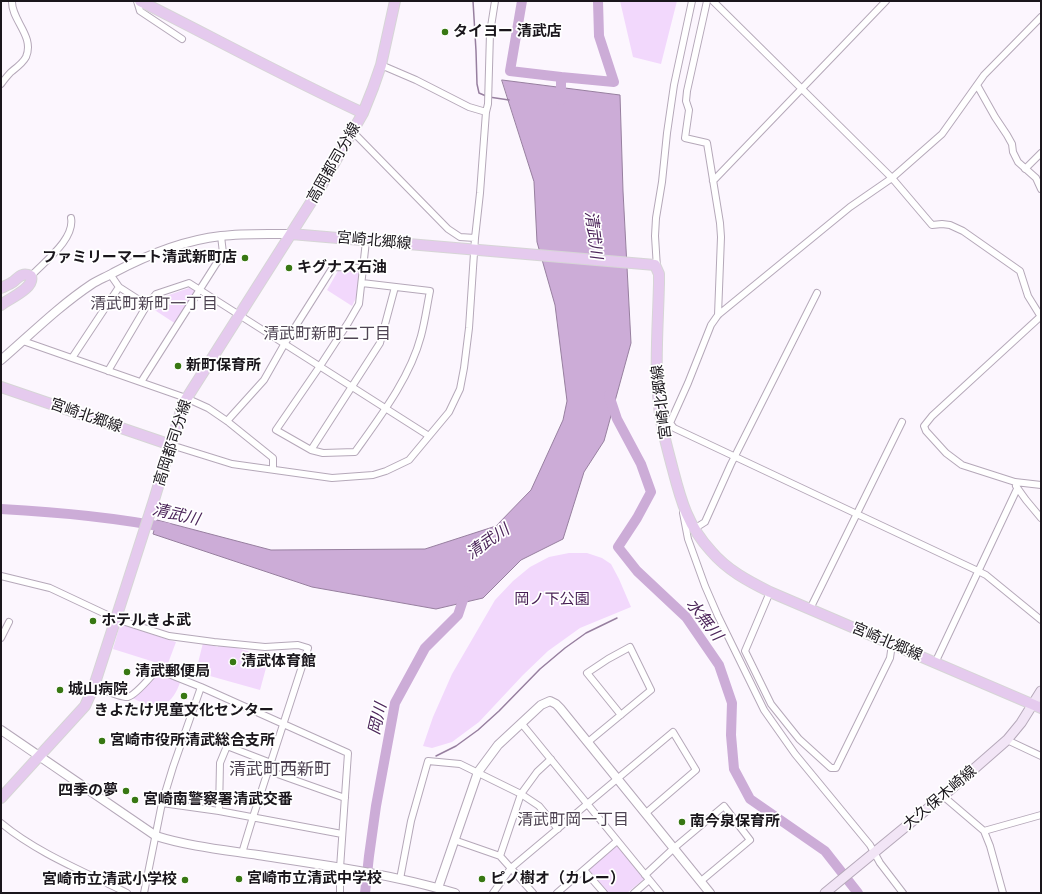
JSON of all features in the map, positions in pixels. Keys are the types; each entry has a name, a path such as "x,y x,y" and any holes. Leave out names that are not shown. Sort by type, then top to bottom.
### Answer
{"main road":[{"path":"139,1 313,90 363,113"},
{"name":"高岡都司分線","path":"1,798 85,706 94,686 117,616 183,404 320,188 363,113 381,65 395,1"},
{"name":"宮崎北郷線","path":"291,234 475,249 655,267 659,283 657,353 658,390 682,503 694,529 710,551 728,568 770,592 1037,706"},
{"path":"1,288 13,282 19,276 27,274 32,278 31,284 1,305"},
{"name":"宮崎北郷線","path":"1,387 171,445"},
{"name":"大久保木崎線","path":"825,893 944,796 1007,740 1037,706 1041,691"}],"street":[{"path":"1,84 9,73 26,58 28,49 27,39 13,9 12,1"},
{"path":"139,1 140,11 182,39"},
{"path":"171,445 232,464 332,478 373,475 386,471 409,460 449,412 460,389 466,351 486,112 488,104 490,33 495,1"},
{"path":"655,267 656,218 662,182 667,133 674,85 692,1"},
{"path":"690,8 696,1"},
{"path":"707,1 686,100 689,110 685,138 707,143 721,237 718,315"},
{"path":"713,1 892,178 932,225 950,225 963,231 1020,271 1028,296 1041,317 932,416 924,426 946,453 962,466 1015,482 1041,485"},
{"path":"714,182 886,1"},
{"path":"1041,17 995,63 977,85 942,134 892,178 850,207 718,315 711,325 688,383 666,424 986,575 1041,620"},
{"path":"381,65 470,107 486,112"},
{"path":"977,85 995,117 1008,135 1012,144 1013,152 1018,162 1036,178 1041,188"},
{"path":"353,132 448,229 460,237 475,238"},
{"path":"1025,169 1041,153"},
{"path":"31,276 65,241 71,228 71,218"},
{"path":"1,360 77,295 93,284 129,264 184,244 221,236 291,234"},
{"path":"141,382 201,290 223,253 221,236"},
{"path":"362,283 430,291 421,337 410,365 386,408 355,452 323,453 311,450 276,430 320,366 359,304 366,241"},
{"path":"228,421 264,380 285,343 333,267 363,268"},
{"path":"110,274 119,287 147,305"},
{"path":"108,370 147,305 156,294 189,283 240,314 429,436"},
{"path":"72,358 119,287"},
{"path":"311,450 380,343 395,287"},
{"path":"694,529 705,522 735,457 817,293"},
{"path":"23,341 186,398 228,421 273,458 273,469"},
{"path":"810,609 902,422"},
{"path":"1015,482 1017,489 1041,518"},
{"path":"935,663 1017,489"},
{"path":"682,503 688,538 705,586 764,710 795,754 870,845 872,855 903,893"},
{"path":"1,576 50,588 169,636 265,647 298,645 308,648 242,853"},
{"path":"770,592 745,651 771,704 799,739 831,768 836,768 840,761 890,658 892,644"},
{"path":"1,638 9,622"},
{"path":"588,742 621,715 651,690 630,647 608,658 587,673 621,715"},
{"path":"94,686 121,696 128,697 138,690 156,671 161,671 201,687 348,753 342,834 343,868 340,893"},
{"path":"144,893 162,802 172,767 201,687"},
{"path":"438,888 478,772 498,745 541,705 550,701 560,708 710,893"},
{"path":"522,724 660,893"},
{"path":"1,730 156,836 168,840 242,853 343,868 396,878 455,893"},
{"path":"493,893 511,868 673,732 696,770 646,813"},
{"path":"1007,740 1041,756"},
{"path":"219,811 220,763 227,746 271,763"},
{"path":"500,856 521,794 537,772 551,759"},
{"path":"396,878 428,762 460,764 521,794 539,806 558,829"},
{"path":"269,771 345,798"},
{"path":"944,796 984,831 990,846 1003,893"},
{"path":"162,802 342,834"},
{"path":"644,874 724,806 750,840 701,881"},
{"path":"984,831 1041,815"},
{"path":"1,823 30,843 127,893"},
{"path":"454,840 500,856 533,893"},
{"path":"557,893 617,841"},
{"path":"584,870 604,893"},
{"path":"634,893 649,880"}],"green space":[{"path":"620,1 677,1 661,64 633,57"},
{"path":"338,271 360,273 356,298 352,306 327,290"},
{"path":"192,287 198,291 176,324 153,309 160,298"},
{"name":"岡ノ下公園","path":"569,553 587,553 602,558 611,564 631,607 580,628 548,651 523,675 479,722 452,742 432,748 423,746 433,717 452,674 495,600 513,581 530,567 549,557"},
{"path":"120,624 176,642 167,666 113,649"},
{"name":"清武体育館","path":"203,643 218,647 219,643 269,657 260,690 210,676 211,671 197,667"},
{"path":"161,672 181,680 174,696 165,704 161,707 149,706 130,697 156,673"},
{"path":"617,846 644,879 627,893 608,893 588,870"}],"water":[{"path":"502,80 620,95 623,191 631,343 604,441 584,472 563,539 521,560 483,598 436,609 312,587 153,534 157,520 271,550 425,549 496,526 531,490 563,420 567,401 555,305 537,242 534,182"}],"waterway":[{"path":"473,1 477,84 479,93 486,96"},
{"name":"清武川","path":"522,1 510,71 561,77 561,100"},
{"name":"清武川","path":"561,77 614,82 599,36 598,1"},
{"path":"489,97 509,100"},
{"name":"水無川","path":"609,395 617,419 641,464 651,492 637,518 618,547 637,571 686,617 719,665 732,703 731,735 734,769 750,799 825,851 858,893"},
{"name":"清武川","path":"1,509 85,516 168,528"},
{"name":"岡川","path":"365,893 376,806 395,703 425,648 458,615 466,591"},
{"path":"436,756 456,746 478,730 540,669 565,648 586,633 617,618"}],"place":[{"name":"タイヨー 清武店","path":"445,32"},
{"name":"ファミリーマート清武新町店","path":"245,258"},
{"name":"キグナス石油","path":"289,268"},
{"name":"新町保育所","path":"178,366"},
{"name":"ホテルきよ武","path":"93,621"},
{"name":"清武体育館","path":"233,662"},
{"name":"清武郵便局","path":"127,672"},
{"name":"城山病院","path":"60,690"},
{"name":"きよたけ児童文化センター","path":"184,696"},
{"name":"宮崎市役所清武総合支所","path":"102,741"},
{"name":"四季の夢","path":"126,791"},
{"name":"宮崎南警察署清武交番","path":"135,800"},
{"name":"南今泉保育所","path":"682,822"},
{"name":"宮崎市立清武中学校","path":"239,879"},
{"name":"ピノ樹オ（カレー）","path":"482,879"},
{"name":"宮崎市立清武小学校","path":"185,880"}],"district":[{"name":"清武町新町一丁目","path":"154,304"},
{"name":"清武町新町二丁目","path":"327,334"},
{"name":"清武町西新町","path":"280,770"},
{"name":"清武町岡一丁目","path":"573,820"}]}
